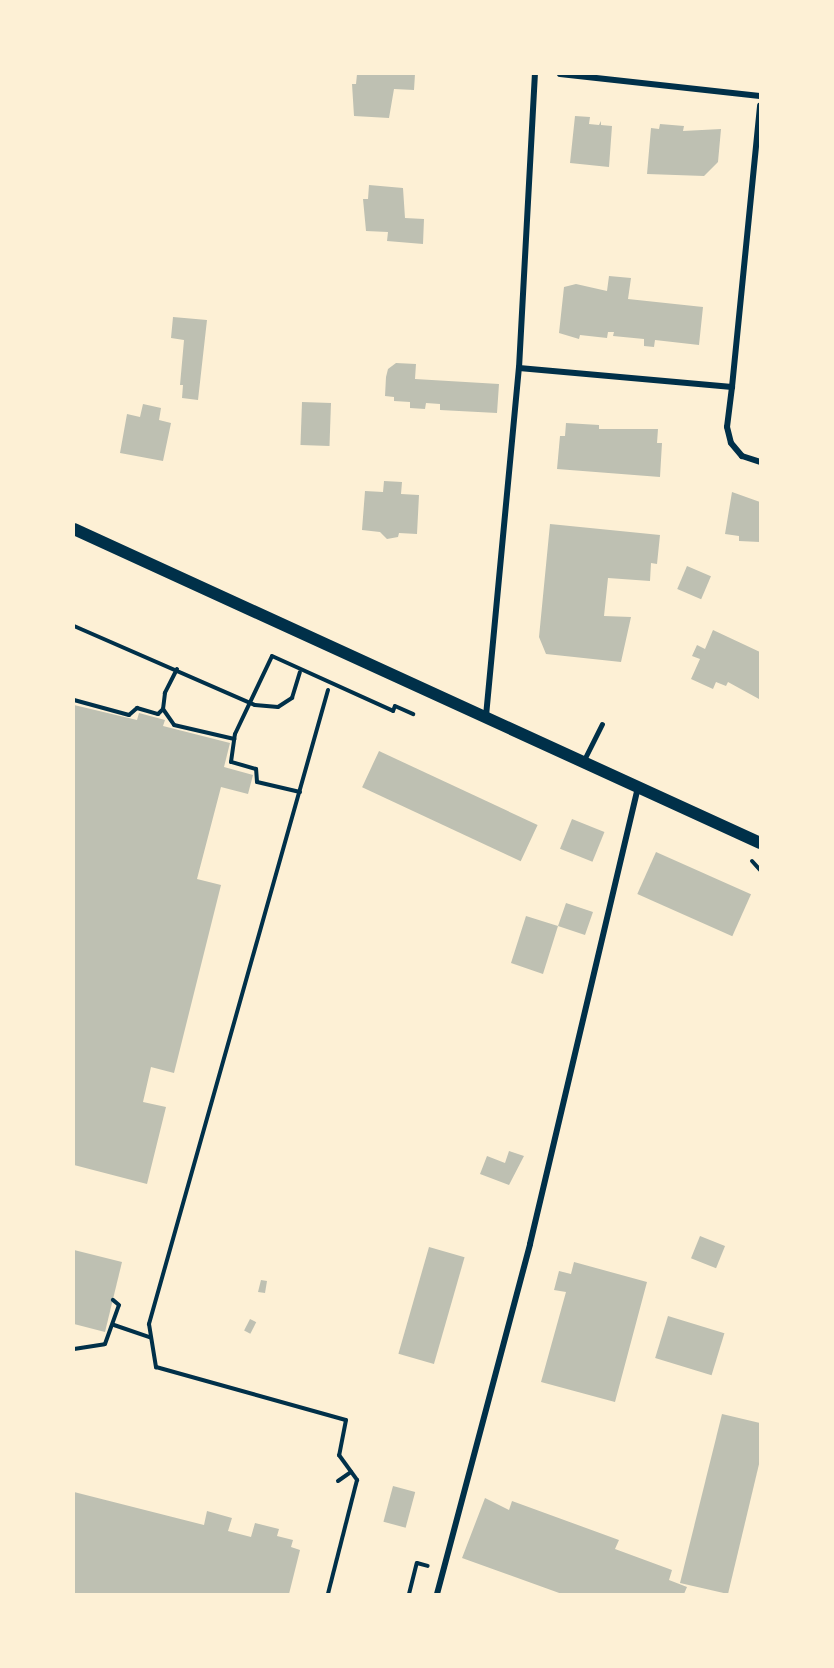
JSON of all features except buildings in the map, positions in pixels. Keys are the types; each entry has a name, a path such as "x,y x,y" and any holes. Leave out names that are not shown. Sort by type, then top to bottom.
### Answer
{"main road":[{"path":"74,529 760,843"}],"street":[{"path":"486,716 519,368 535,74"},
{"path":"560,74 760,96"},
{"path":"760,105 727,427 730,442 742,456 760,462"},
{"path":"519,368 732,387"},
{"path":"437,1594 530,1244 638,788"}],"lane":[{"path":"583,763 602,724"}],"path":[{"path":"74,626 177,669 249,704 278,707 292,698 300,672"},
{"path":"300,792 257,782 256,769 231,762 234,739 272,656 393,711 395,706 414,714"},
{"path":"177,669 165,693 163,710 174,725 234,739"},
{"path":"328,690 149,1324 156,1366 346,1420 339,1455 357,1480 328,1594"},
{"path":"74,700 129,715 137,708 158,714 163,710"},
{"path":"74,1349 105,1344 114,1325 119,1305 113,1300"},
{"path":"114,1325 151,1338"},
{"path":"338,1481 351,1472"},
{"path":"410,1594 417,1563 443,1570"}]}
